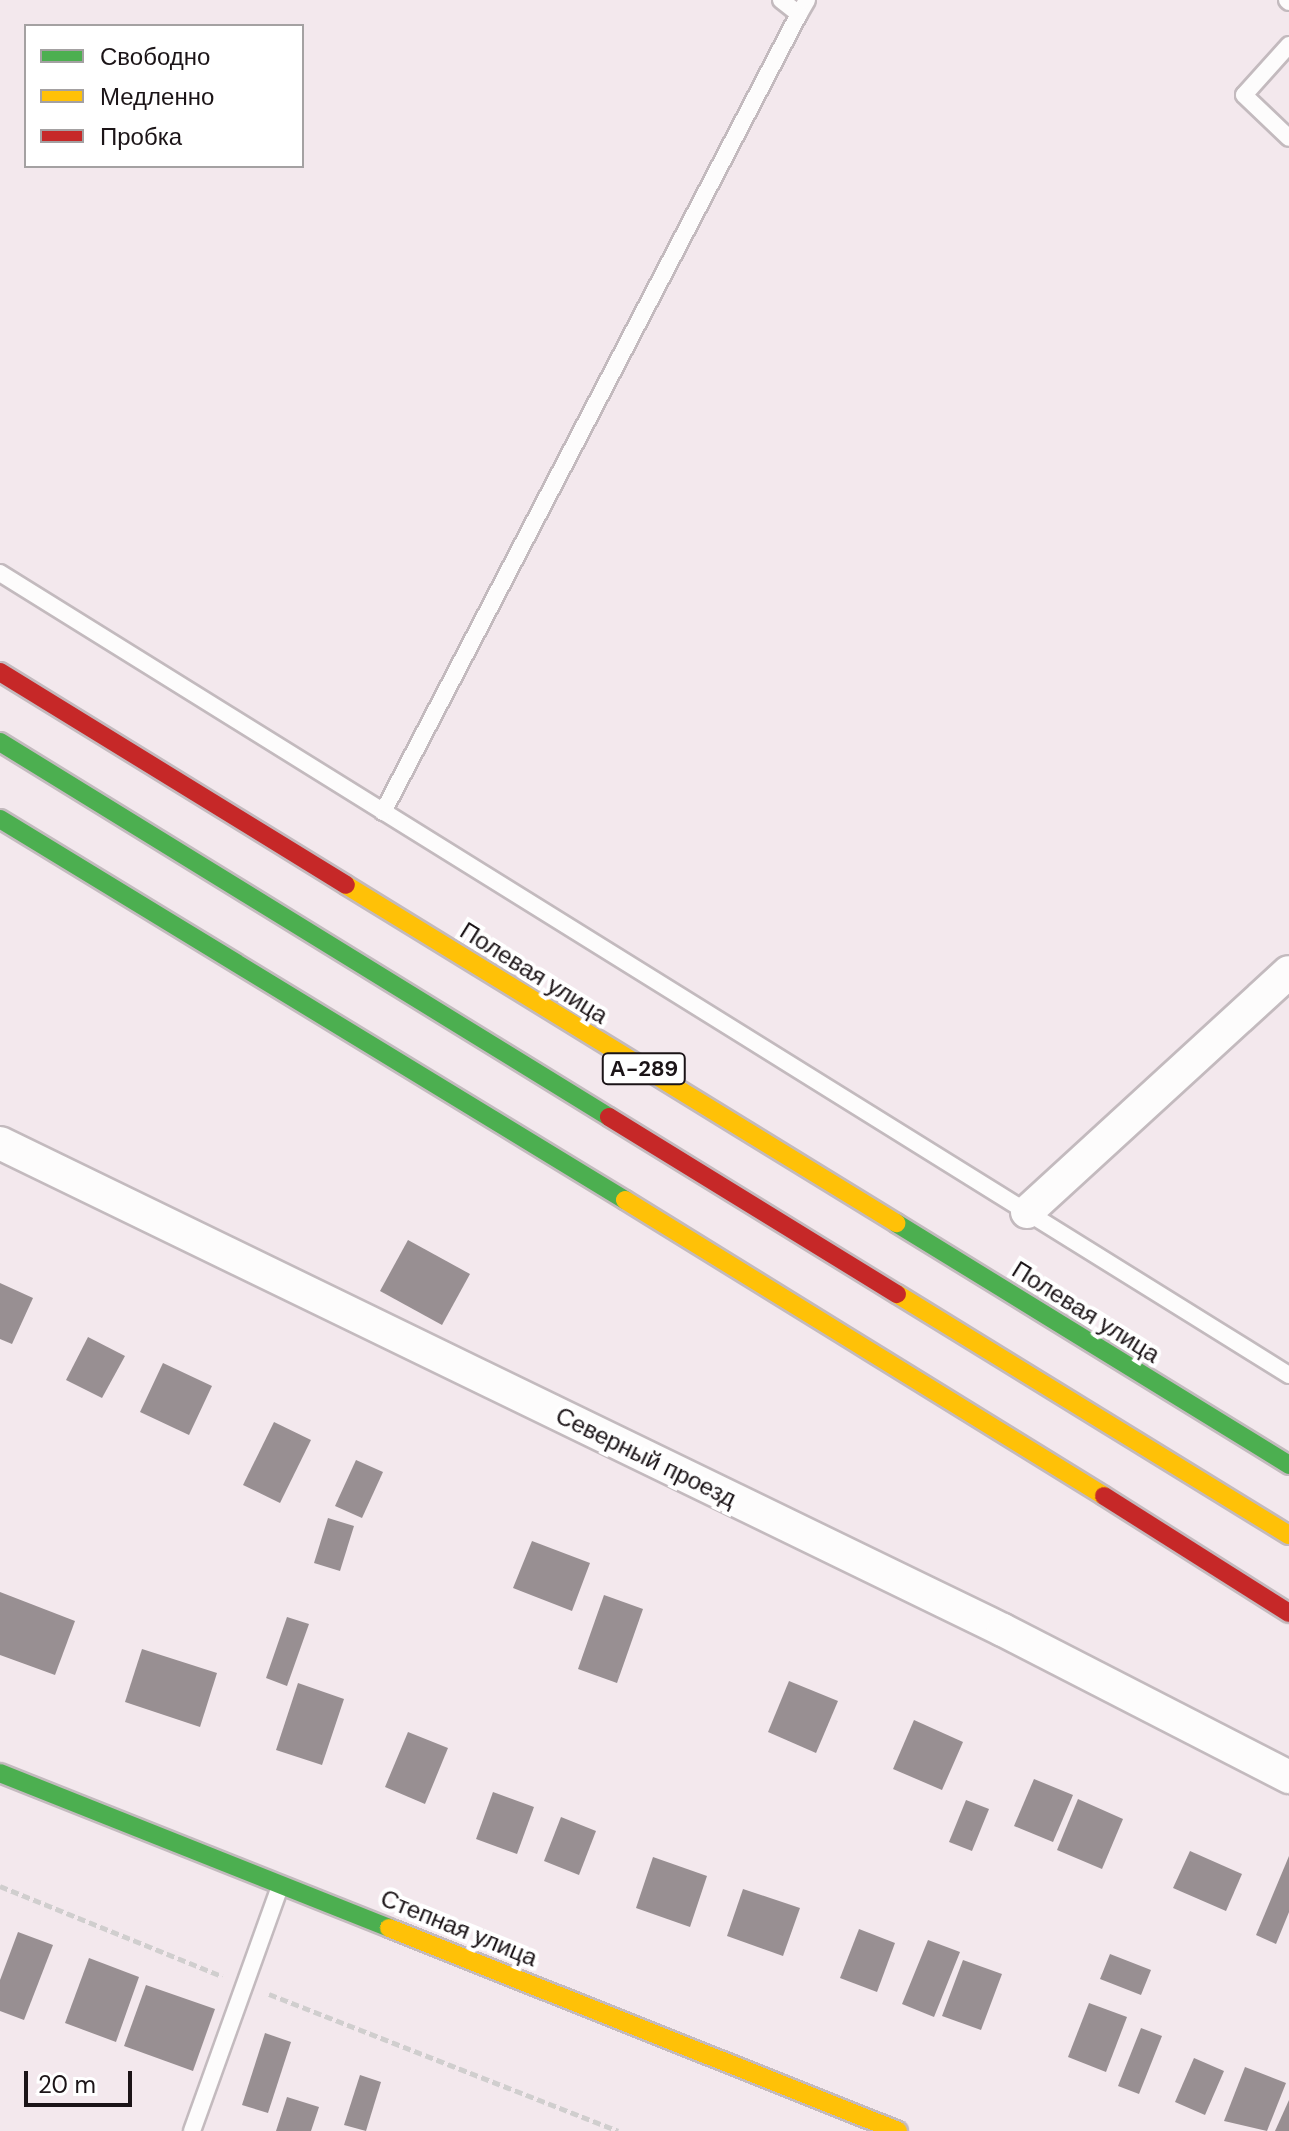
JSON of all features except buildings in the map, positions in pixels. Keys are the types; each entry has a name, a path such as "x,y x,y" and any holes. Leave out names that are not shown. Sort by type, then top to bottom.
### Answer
{"main road":[{"name":"Полевая улица","path":"0,672 1289,1465"},
{"name":"А-289","path":"0,742 1289,1535"},
{"path":"0,819 918,1378 1289,1613"},
{"name":"Степная улица","path":"0,1773 282,1882 833,2119 898,2131"}],"street":[{"path":"1027,1212 1289,972"},
{"name":"Северный проезд","path":"0,1143 1003,1630 1289,1777"}],"lane":[{"path":"383,812 803,7 781,0"},
{"path":"1289,45 1244,95 1289,138"},
{"path":"0,573 1289,1375"},
{"path":"192,2131 242,1984 282,1882"}],"path":[{"path":"0,1886 618,2131"}],"traffic: fast":[{"path":"0,742 609,1117"},
{"path":"0,819 625,1200"},
{"path":"896,1223 1289,1465"},
{"path":"0,1773 389,1928"}],"traffic: slow":[{"path":"346,885 896,1223"},
{"path":"625,1200 1104,1496"},
{"path":"897,1294 1289,1535"},
{"path":"389,1928 898,2131"}],"traffic: jam":[{"path":"0,672 346,885"},
{"path":"609,1117 897,1294"},
{"path":"1104,1496 1289,1613"}]}
